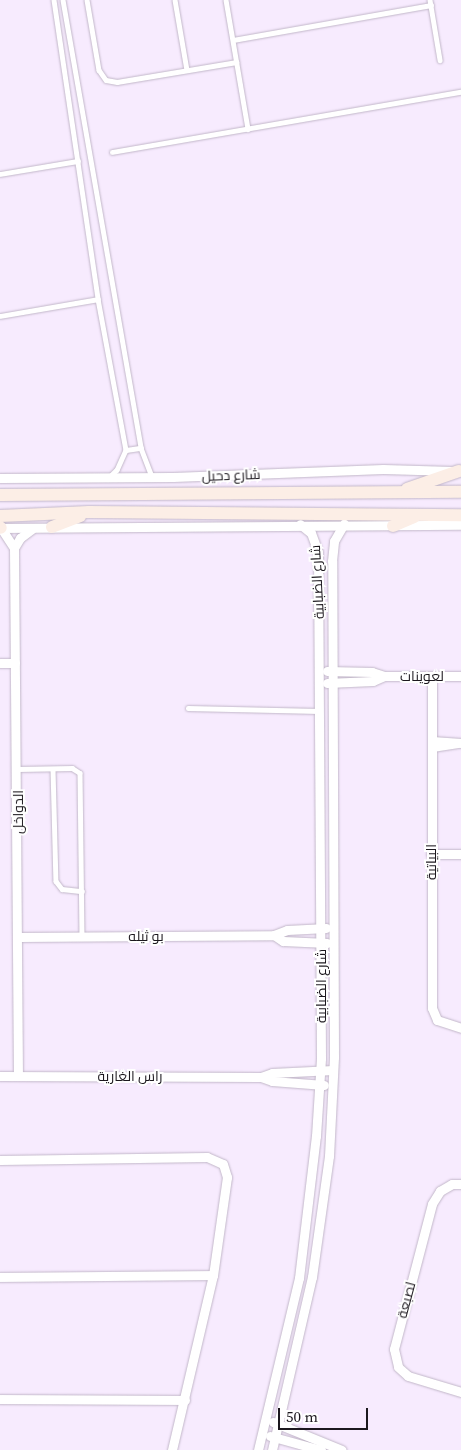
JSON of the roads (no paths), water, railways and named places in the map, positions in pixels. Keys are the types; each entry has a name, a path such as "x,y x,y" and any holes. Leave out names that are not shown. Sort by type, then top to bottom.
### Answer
{"main road":[{"path":"397,492 460,471"},
{"name":"شارع دحيل","path":"0,495 461,492"},
{"path":"52,527 89,512"},
{"path":"0,525 89,512 461,515"},
{"path":"393,526 419,515"}],"street":[{"name":"شارع دحيل","path":"0,478 152,478 383,469 460,471"},
{"path":"0,525 34,528 300,524 461,526"},
{"name":"شارع الضبابية","path":"258,1450 299,1278 320,1084 320,670 317,546 311,533 300,524"},
{"name":"شارع الضبابية","path":"272,1450 309,1295 324,1207 333,1070 333,547 344,524"},
{"path":"0,525 14,548 20,538 34,528"},
{"name":"الدواخل","path":"14,548 18,769 18,1076"},
{"path":"0,663 15,663"},
{"name":"لعوينات","path":"320,670 372,672 384,676 461,676"},
{"name":"لعوينات","path":"320,684 373,681 384,676"},
{"name":"البياتية","path":"432,676 432,1008 437,1020 461,1028"},
{"path":"432,744 459,743"},
{"path":"431,854 461,854"},
{"name":"بو ثيله","path":"18,937 274,935 283,931 333,928"},
{"name":"بو ثيله","path":"274,935 283,941 333,943"},
{"name":"راس الغارية","path":"0,1076 261,1076 333,1070"},
{"name":"راس الغارية","path":"261,1076 272,1081 332,1086"},
{"path":"0,1160 216,1159 226,1168 213,1275 172,1450"},
{"name":"لصبعة","path":"461,1184 452,1184 440,1191 432,1204 394,1349 398,1367 408,1376 461,1392"},
{"path":"0,1277 213,1275"},
{"path":"0,1399 185,1400"},
{"path":"266,1420 342,1450"},
{"path":"262,1434 321,1450"}],"lane":[{"path":"54,0 98,299 126,450 117,470 108,478"},
{"path":"63,0 141,448 152,478"},
{"path":"87,0 99,70 106,80 117,82 236,62"},
{"path":"175,0 187,70"},
{"path":"226,0 248,129"},
{"path":"233,40 431,2 440,60"},
{"path":"112,152 461,92"},
{"path":"0,174 78,161"},
{"path":"0,316 98,299"},
{"path":"126,450 141,448"},
{"path":"188,708 319,711"},
{"path":"53,768 56,881 62,889 82,891"},
{"path":"18,769 75,769 82,776 82,937"}]}
